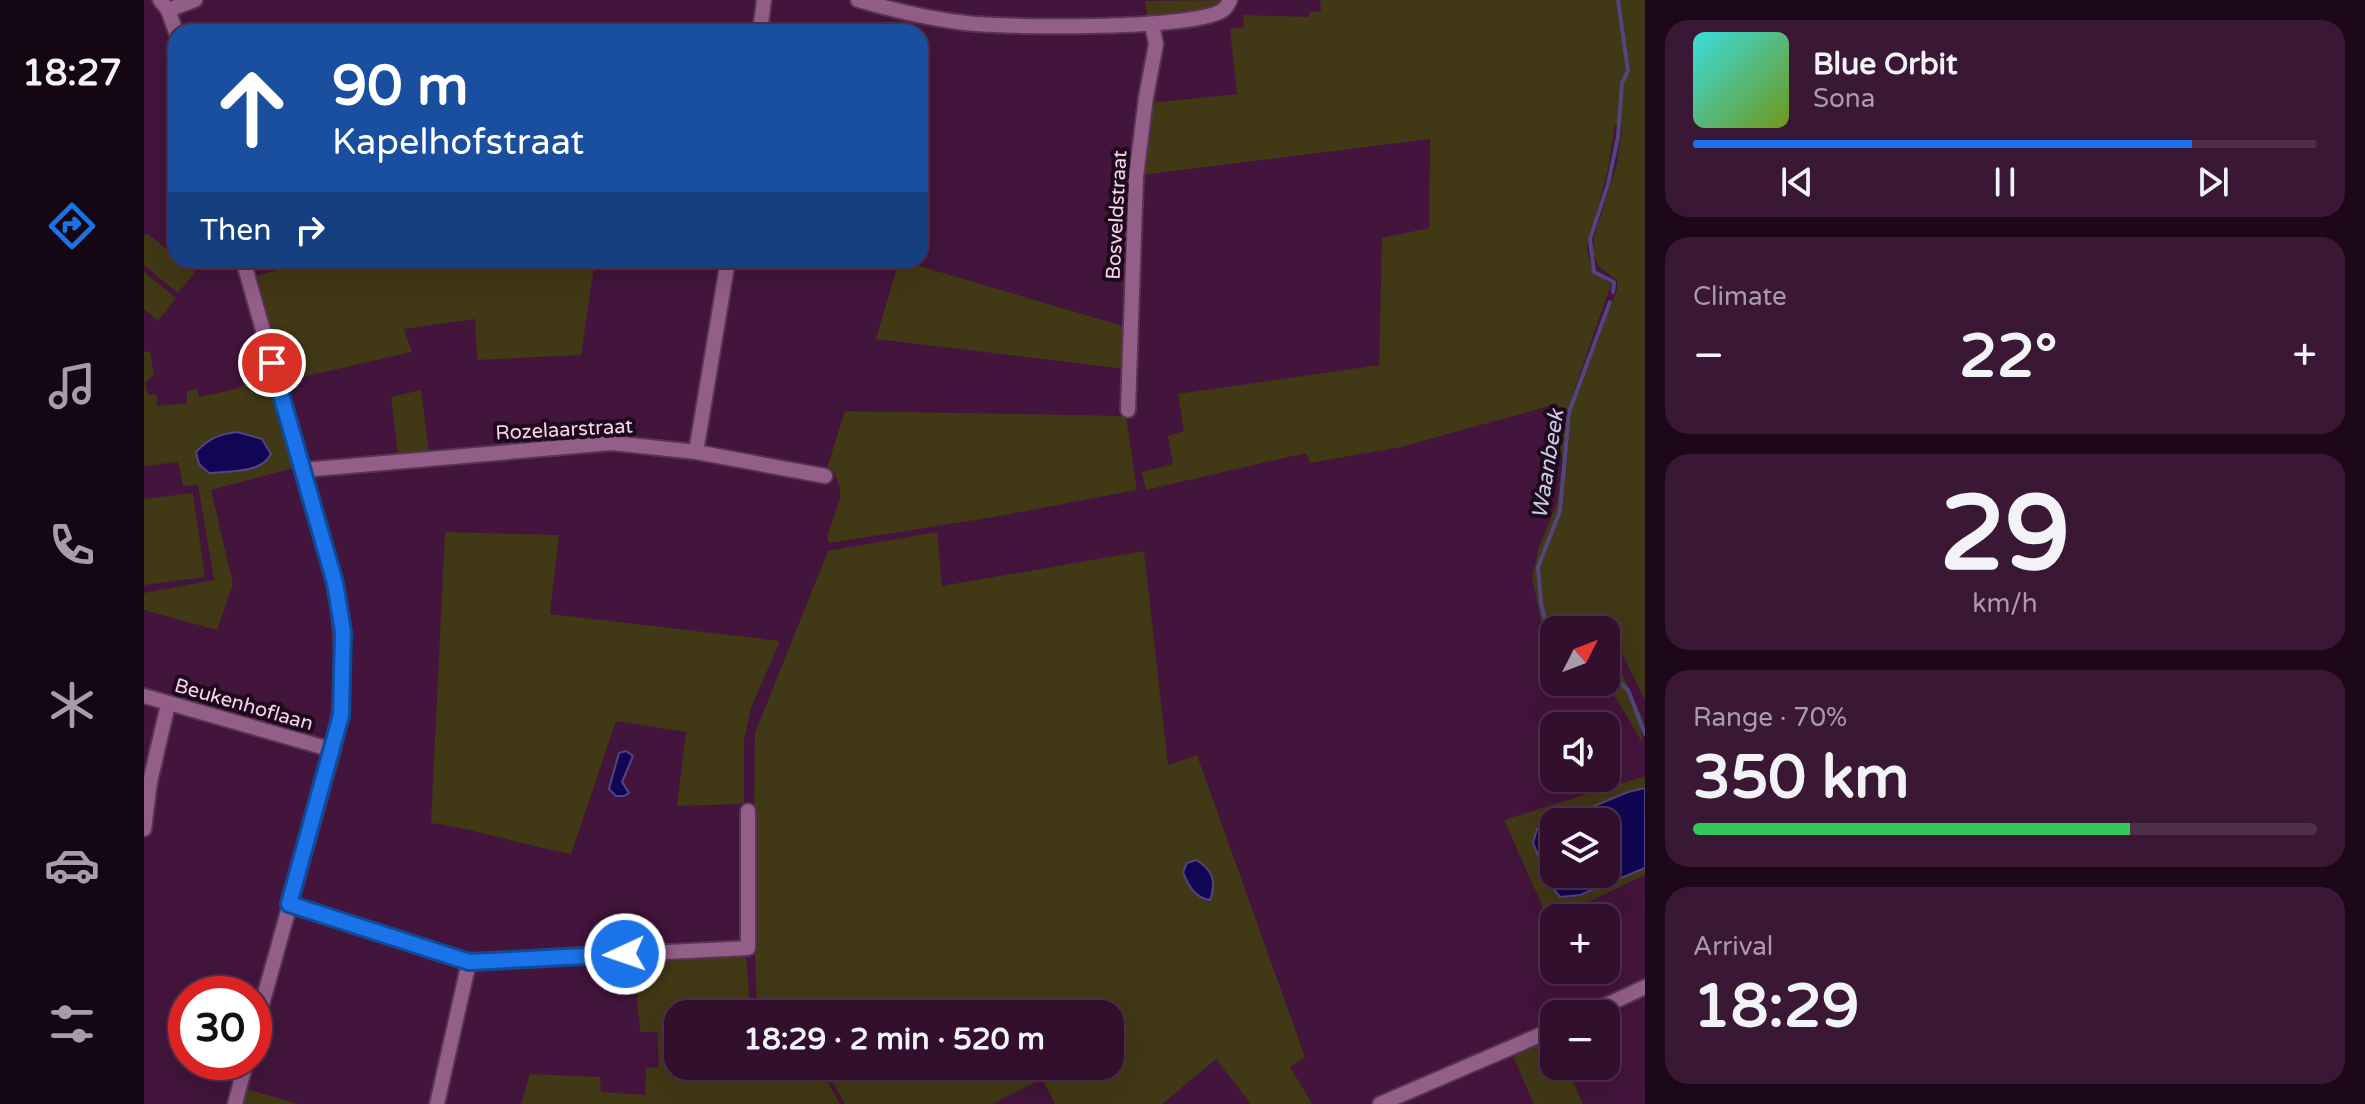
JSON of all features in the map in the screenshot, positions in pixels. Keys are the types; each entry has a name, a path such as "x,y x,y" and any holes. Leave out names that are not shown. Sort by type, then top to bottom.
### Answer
{"street":[{"path":"172,24 164,5 195,0"},
{"path":"761,24 764,0"},
{"path":"858,0 970,24 1152,25 1200,18 1222,11 1230,0"},
{"name":"Bosveldstraat","path":"1128,410 1136,177 1156,44 1152,25"},
{"path":"245,268 335,583 343,632 341,715 269,976"},
{"path":"696,452 727,268"},
{"name":"Rozelaarstraat","path":"303,470 572,444 622,443 696,452 825,476"},
{"name":"Beukenhoflaan","path":"144,696 333,750"},
{"path":"144,829 150,782 168,704"},
{"path":"289,904 469,962 748,948 748,811"},
{"path":"437,1104 469,962"},
{"path":"1617,1000 1645,987"},
{"path":"1390,1102 1540,1035"},
{"path":"235,1104 241,1080"}],"shaded area":[{"path":"1224,0 1214,9 1148,18 1145,1"},
{"path":"1320,0 1645,0 1645,700 1620,649 1620,616 1540,616 1532,577 1539,547 1557,503 1563,459 1560,451 1562,412 1557,404 1401,447 1310,463 1306,453 1146,490 1142,472 1173,464 1168,436 1184,431 1178,394 1379,365 1382,238 1429,228 1430,139 1141,175 1151,103 1237,94 1230,29 1244,27 1243,15 1309,17 1309,12 1321,11","holes":["1615,125 1622,126 1617,164 1594,237 1593,254 1599,267 1617,280 1617,290 1575,400 1572,397 1611,284 1592,271 1587,248 1608,169"]},
{"path":"147,233 168,250 168,268 190,268 195,272 178,293 144,265 144,236"},
{"path":"285,268 594,268 581,355 477,360 475,319 404,329 412,352 285,381 257,276"},
{"path":"897,268 926,268 1126,327 1125,369 876,339"},
{"path":"144,272 176,298 158,321 144,309"},
{"path":"150,351 154,375 145,382 148,395 157,395 157,406 187,403 187,391 197,388 199,397 236,389 268,371 293,468 211,490 233,584 217,630 144,610 144,593 214,580 198,485 183,486 178,462 144,466 144,352"},
{"path":"421,390 429,451 398,455 391,397"},
{"path":"845,411 1126,416 1137,490 829,543 827,537 840,498 840,488 834,471 827,468"},
{"path":"237,432 262,439 271,454 260,465 243,470 209,473 199,464 196,452 205,444 219,436"},
{"path":"193,493 205,577 144,585 144,499"},
{"path":"445,532 559,535 550,614 780,641 751,708 744,740 744,804 677,806 686,732 616,721 571,854 431,823"},
{"path":"937,532 942,586 1144,551 1168,765 1197,755 1305,1057 1290,1067 1312,1104 1251,1104 1216,1059 1162,1104 1055,1104 1043,1080 1124,1080 1124,1000 757,1000 753,900 755,733 828,551"},
{"path":"1620,669 1645,724 1641,731 1643,744 1614,696 1620,696"},
{"path":"626,751 633,756 622,782 629,793 616,796 609,789 619,753"},
{"path":"1645,776 1645,875 1620,887 1620,808 1542,808 1594,792 1620,792 1620,784"},
{"path":"1645,788 1645,868 1620,878 1620,808 1590,808"},
{"path":"1540,809 1540,888 1618,888 1584,904 1541,904 1504,820"},
{"path":"1540,828 1540,860 1533,843"},
{"path":"1196,860 1212,876 1210,900 1196,894 1183,872 1187,863"},
{"path":"1553,888 1597,888 1580,895 1560,897"},
{"path":"746,956 750,1000 664,1000 664,1080 827,1080 840,1104 521,1104 530,1074 600,1077 601,1092 645,1095 646,1068 659,1067 657,1032 640,1032 634,961"},
{"path":"1540,1044 1540,1080 1572,1080 1583,1104 1534,1104 1513,1056"},
{"path":"831,1080 1040,1080 992,1104 845,1104"},
{"path":"246,1089 299,1104 242,1104"}],"waterway":[{"name":"Waanbeek","path":"1613,292 1614,282 1594,272 1590,239 1608,184 1618,137 1622,83 1628,71 1618,0"},
{"name":"Waanbeek","path":"1544,616 1538,567 1560,511 1569,412 1610,302"},
{"name":"Waanbeek","path":"1620,682 1628,690 1645,734"}],"route":[{"path":"272,363 335,583 343,632 341,715 289,904 469,962 625,954"}]}
